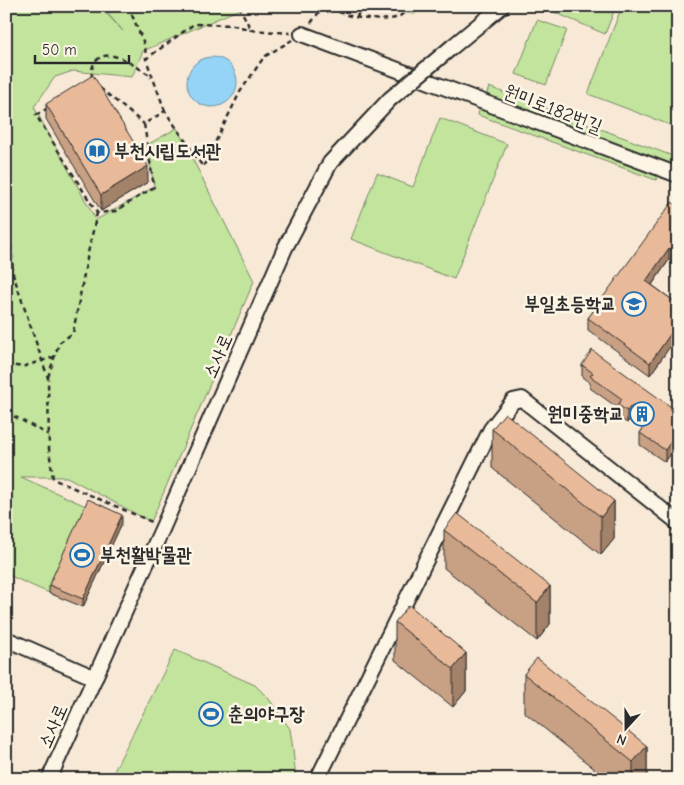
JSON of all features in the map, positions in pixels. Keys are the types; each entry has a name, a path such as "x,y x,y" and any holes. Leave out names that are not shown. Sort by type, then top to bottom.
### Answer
{"street":[{"name":"소사로","path":"49,779 163,527 285,248 330,163 390,99 502,6"},
{"name":"원미로182번길","path":"302,34 678,175"},
{"path":"318,779 491,429 513,401 522,398 676,522"},
{"path":"6,640 95,678"}],"path":[{"path":"128,6 145,46 146,59 165,111 203,167 240,92 264,57 302,34 322,6"},
{"path":"132,15 135,6"},
{"path":"239,6 251,30"},
{"path":"331,6 334,11 364,18 396,18 410,6"},
{"path":"357,17 361,6"},
{"path":"146,59 194,24 234,25 251,30 302,34"},
{"path":"92,82 91,70 96,60 104,55 115,56 150,75 157,88"},
{"path":"97,213 116,211 154,187 144,124 99,88"},
{"path":"52,105 36,114 97,213 73,333 59,342 48,378 49,449 53,479 163,527"},
{"path":"144,124 165,111"},
{"path":"6,192 9,200 13,274 48,378"},
{"path":"6,364 22,367 54,357"},
{"path":"6,412 49,435"}],"green space":[{"path":"6,6 99,6 123,31 101,6 239,6 240,9 143,51 132,77 73,71 55,77 34,107 96,220 154,187 147,145 177,128 254,281 151,522 67,477 21,477 88,507 49,593 6,574"},
{"path":"335,6 417,6 415,14"},
{"path":"616,6 605,34 542,7"},
{"path":"622,6 678,6 678,128 588,94"},
{"path":"537,20 567,30 546,85 516,74"},
{"path":"489,87 678,158 676,167 486,96"},
{"path":"480,107 659,174 656,180 478,115"},
{"path":"440,118 507,144 454,279 351,239 377,173 413,187"},
{"name":"춘의야구장","path":"175,650 255,685 269,699 290,729 296,779 110,779"}],"water":[{"path":"207,57 217,57 230,64 237,77 237,87 230,100 217,107 207,107 198,103 191,96 187,87 187,77 191,68 198,61"}],"building":[{"name":"부천시립도서관","path":"93,75 148,166 101,195 46,104"},
{"name":"부일초등학교","path":"672,202 678,206 678,254 669,248 646,281 678,304 678,327 676,326 650,363 588,318"},
{"path":"592,350 678,412 678,438 675,436 665,450 640,433 650,419 631,406 627,411 618,405 622,399 590,376 593,373 582,365"},
{"path":"505,413 614,501 601,517 492,429"},
{"path":"88,499 122,515 83,599 49,585"},
{"path":"457,513 550,586 537,603 444,530"},
{"path":"409,605 466,653 453,669 395,622"},
{"path":"537,658 647,746 633,762 524,674"}],"place":[{"name":"부천시립도서관","path":"97,151"},
{"name":"부일초등학교","path":"634,304"},
{"name":"원미중학교","path":"642,414"},
{"name":"부천활박물관","path":"82,555"},
{"name":"춘의야구장","path":"211,714"}]}
